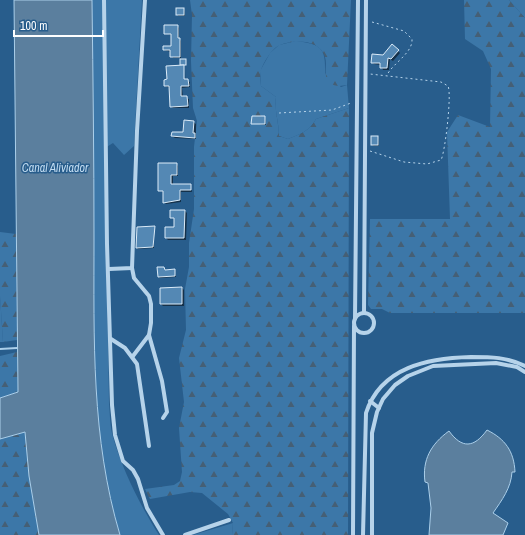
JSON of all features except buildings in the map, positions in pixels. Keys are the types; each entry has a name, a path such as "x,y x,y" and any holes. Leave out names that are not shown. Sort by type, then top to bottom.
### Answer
{"street":[{"path":"104,0 107,244 109,269 112,405 115,435 123,461 133,470 138,479 147,508 163,535"},
{"path":"133,356 149,335 152,323 151,304 148,296 134,278 132,268 137,131 145,0"},
{"path":"353,535 358,0"},
{"path":"364,313 366,0"},
{"path":"358,19 366,19"},
{"path":"357,151 365,151"},
{"path":"109,269 132,268"},
{"path":"354,326 361,333 368,333 373,328 373,319 369,314 360,314 355,319"},
{"path":"149,335 162,381 167,412 163,418"},
{"path":"111,339 125,348 133,356 137,364 148,446"},
{"path":"364,535 366,413 370,401 384,383 409,367 439,359 496,357 515,361 525,366"},
{"path":"372,535 372,433 379,408 390,390 408,376 433,366 496,363 517,367 525,372"},
{"path":"384,383 390,390"},
{"path":"370,401 379,408"},
{"path":"185,535 229,520"}],"path":[{"path":"366,19 374,23 404,31 412,39 411,47 386,76"},
{"path":"365,151 374,151 404,162 436,163 442,158 449,113 450,94 448,86 441,82 366,74"},
{"path":"279,113 332,110 357,101"}],"green space":[{"path":"92,0 142,0 134,146 124,155 113,143 105,148 109,403 112,433 121,462 145,512 159,535 120,535 104,462 99,425 96,388 94,313"},
{"path":"190,0 351,0 347,85 336,86 330,83 326,77 326,60 322,51 312,44 299,41 286,43 275,48 264,63 261,69 260,77 261,86 276,97 279,136 288,139 301,134 314,123 316,119 349,108 348,535 232,535 233,523 228,514 202,493 190,492 150,499 145,489 174,485 180,481 182,472 179,428 184,402 179,358 186,330 185,289 189,267 189,243 194,209 194,147 197,121 193,108 191,61 192,15"},
{"path":"464,0 509,0 525,18 525,313 390,313 382,309 371,309 368,305 370,219 450,219 447,132 458,115 490,127 491,69 483,51 465,39"},
{"path":"509,0 525,0 525,18"},
{"path":"296,41 311,44 320,49 323,53 325,73 341,87 347,85 349,108 316,119 308,129 301,134 288,139 279,136 276,97 261,86 260,71 270,53 279,45"},
{"path":"0,232 16,234 17,340 3,342 0,296"},
{"path":"0,296 3,342 0,342"},
{"path":"17,352 18,392 0,398 0,356"},
{"path":"25,432 29,476 39,535 0,535 0,439"},
{"path":"233,523 232,535 193,535"}],"water":[{"name":"Canal Aliviador","path":"14,0 92,0 94,313 96,388 104,462 120,535 39,535 29,476 25,432 0,439 0,398 18,392"},
{"path":"487,430 499,437 504,442 513,458 515,472 512,472 508,489 493,513 508,523 503,535 429,535 431,508 428,483 425,482 424,474 429,453 437,441 449,431 459,441 468,444 473,443"}],"waterway":[{"path":"0,349 17,348"}]}
